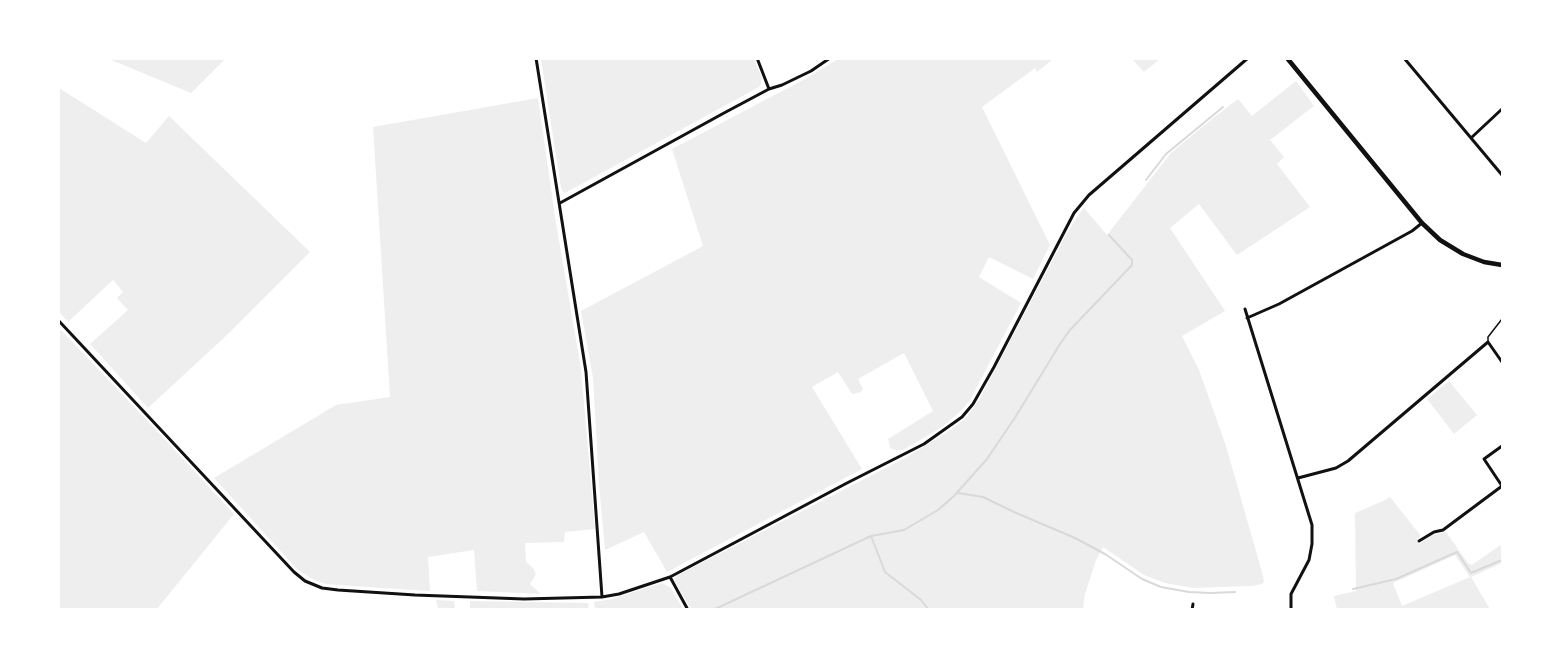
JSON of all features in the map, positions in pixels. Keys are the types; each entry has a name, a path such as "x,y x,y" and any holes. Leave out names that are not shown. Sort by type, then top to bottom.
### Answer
{"main road":[{"path":"1287,58 1422,224 1440,240 1463,254 1484,262 1503,265"}],"street":[{"path":"536,58 586,372 602,597"},
{"path":"757,58 768,89"},
{"path":"560,203 768,89 811,71 830,58"},
{"path":"58,320 294,572 305,581 322,588 415,595 524,599 602,597 619,594 670,577 924,444 962,417 973,404 994,367 1074,213 1089,195 1248,58"},
{"path":"1404,58 1503,175"},
{"path":"1471,138 1503,109"},
{"path":"1248,318 1279,304 1422,224"},
{"path":"1245,309 1312,525 1309,560 1292,594 1291,609"},
{"path":"1299,478 1336,468 1348,461 1488,342 1503,362"},
{"path":"1419,542 1434,532 1443,530 1502,486 1484,459 1503,446"},
{"path":"670,577 688,609"},
{"path":"1192,609 1193,604"}],"lane":[{"path":"1488,342 1488,337 1503,319"}],"shaded area":[{"path":"109,59 225,59 191,93"},
{"path":"541,59 754,59 762,78 759,87 565,193 561,188"},
{"path":"838,59 1053,59 1037,72 1035,68 982,107 1050,245 1033,279 989,257 979,277 1021,303 970,400 942,427 903,450 891,449 888,439 933,411 904,353 858,379 863,389 861,392 852,394 838,372 812,387 862,469 667,572 644,532 605,550 593,378 581,311 703,246 672,149 805,79"},
{"path":"1132,59 1160,59 1144,72"},
{"path":"1296,81 1314,106 1270,140 1284,157 1277,164 1310,207 1237,255 1199,204 1170,228 1225,311 1182,336 1199,370 1226,446 1263,576 1262,584 1193,588 1165,583 1144,575 1103,547 1096,560 1085,594 1083,609 691,609 675,582 678,575 907,457 966,418 979,400 1067,233 1084,208 1107,235 1171,153 1212,119 1238,99 1252,116"},
{"path":"59,88 146,143 169,116 310,252 228,334 148,408 90,344 128,310 117,298 123,292 115,282 113,280 68,322 59,312"},
{"path":"538,98 556,223 581,369 595,529 565,532 564,542 525,543 526,562 536,574 530,584 541,594 477,591 474,550 428,557 430,591 326,584 314,580 297,569 214,478 336,405 390,397 373,127"},
{"path":"59,328 234,514 157,609 59,609"},
{"path":"1449,381 1477,415 1454,434 1427,399"},
{"path":"1390,497 1421,536 1417,540 1419,544 1431,536 1446,532 1468,563 1472,565 1502,544 1502,563 1471,577 1490,609 1337,609 1334,596 1356,591 1355,513","holes":["1455,555 1470,577 1402,606 1393,583"]},
{"path":"662,583 671,588 683,609 595,609 594,602 612,599"},
{"path":"436,600 454,601 455,609 438,609"},
{"path":"470,601 588,603 589,609 470,609"}],"waterway":[{"path":"1146,180 1166,154 1223,107"},
{"path":"713,610 871,536 904,530 938,510 954,496 987,459 1070,330 1132,265 1132,260 1109,235"},
{"path":"958,493 983,497 1075,538 1105,554 1142,579 1161,587 1189,592 1235,592"},
{"path":"871,536 885,572 921,600 929,610"},
{"path":"1353,589 1396,579 1457,552 1471,573 1502,560"}]}
